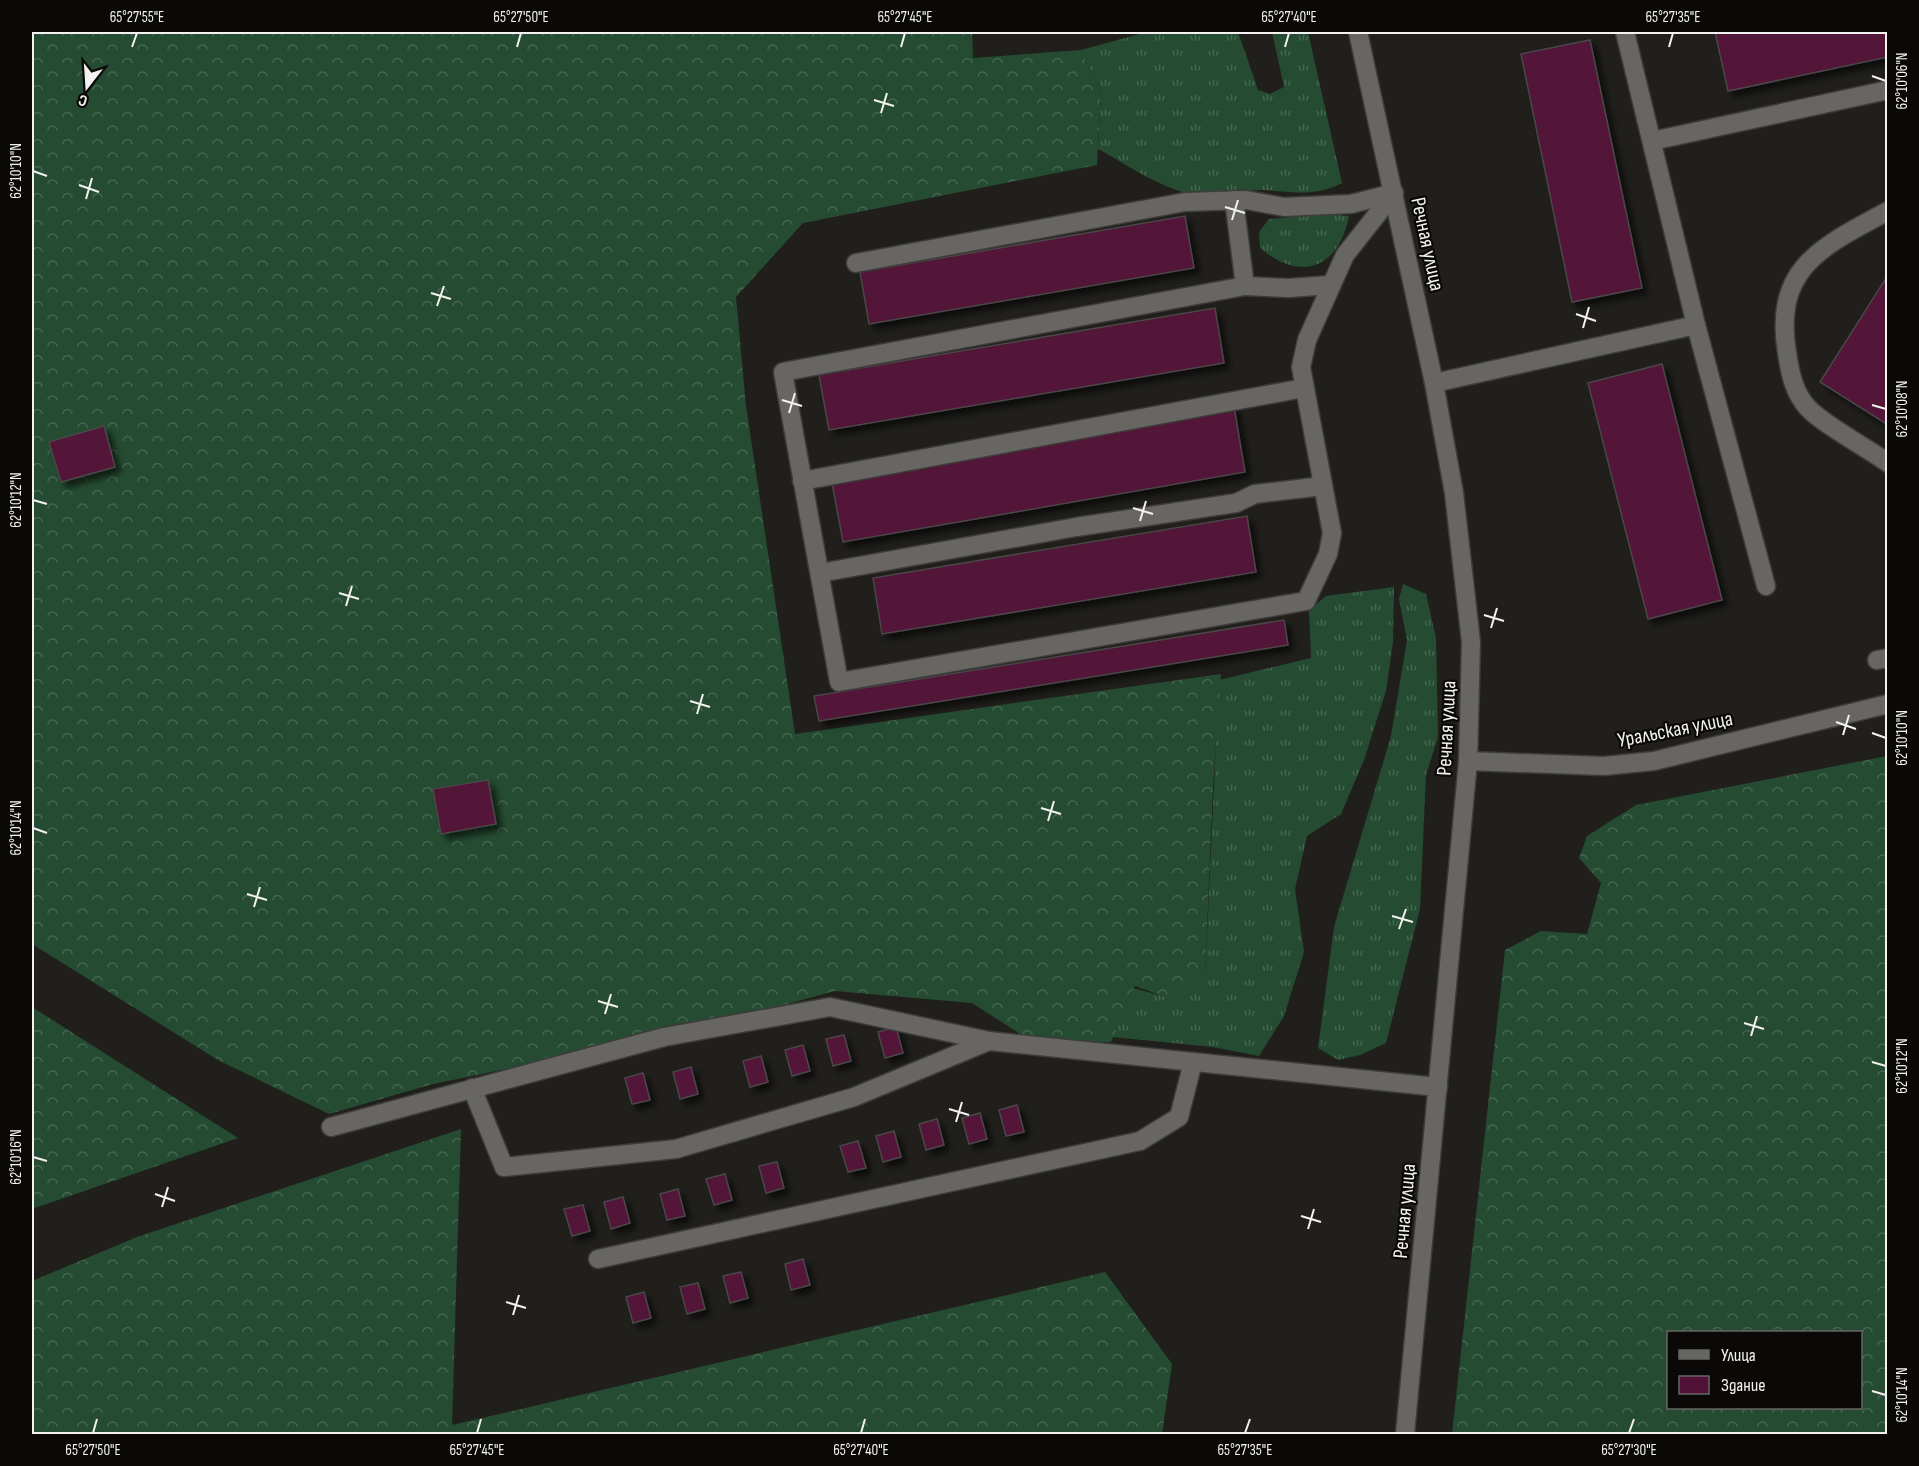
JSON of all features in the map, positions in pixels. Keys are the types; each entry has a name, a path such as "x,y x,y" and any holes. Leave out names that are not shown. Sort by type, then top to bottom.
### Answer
{"street":[{"name":"Речная улица","path":"1358,32 1434,383 1455,504 1471,642 1468,760 1405,1434"},
{"path":"1625,32 1696,325 1766,586"},
{"path":"1652,141 1887,90"},
{"path":"856,263 1185,202 1234,200 1284,207 1351,204 1394,193"},
{"path":"1330,285 1289,288 1245,286 783,372 839,682 1306,602 1328,554 1332,532 1300,368 1307,340 1345,255 1394,193"},
{"path":"1234,200 1245,286"},
{"path":"1887,211 1829,243 1795,277 1785,302 1782,326 1790,372 1797,392 1808,409 1887,463"},
{"path":"1434,383 1696,325"},
{"path":"802,481 1304,388"},
{"path":"820,573 1076,527 1236,503 1255,494 1323,486"},
{"name":"Уральская улица","path":"1468,760 1604,766 1654,760 1887,704"},
{"path":"331,1127 664,1036 830,1007 989,1041 1438,1087"},
{"path":"472,1088 504,1167 676,1149 854,1097 989,1041"},
{"path":"598,1259 1140,1141 1179,1117 1193,1062"}],"green space":[{"path":"32,32 972,32 973,58 1081,50 1101,92 1097,165 803,223 736,297 746,406 795,734 1221,674 1213,787 1205,976 1174,1000 1135,986 1111,1042 1033,1042 972,1003 835,991 664,1037 433,1084 329,1114 218,1060 32,944"},
{"path":"1147,32 1238,32 1258,90 1270,94 1284,87 1272,32 1308,32 1342,183 1312,192 1262,190 1202,196 1188,194 1161,184 1098,149 1101,92 1081,50"},
{"path":"1326,214 1349,216 1337,248 1316,265 1304,267 1290,265 1275,259 1260,248 1259,232 1269,219"},
{"path":"1403,584 1426,594 1436,638 1438,737 1426,775 1420,909 1386,1043 1360,1055 1338,1060 1318,1048 1334,927 1391,736 1407,640 1399,599"},
{"path":"1394,587 1393,642 1386,691 1364,760 1341,814 1307,836 1295,889 1304,952 1284,1016 1259,1056 1213,1047 1112,1037 1133,988 1174,999 1205,976 1219,680 1311,658 1309,610 1326,596"},
{"path":"1887,756 1887,1434 1452,1434 1505,950 1541,931 1587,934 1601,883 1579,858 1587,836 1636,805"},
{"path":"32,1007 238,1138 32,1209"},
{"path":"461,1129 452,1425 1105,1272 1172,1364 1162,1434 32,1434 32,1281 137,1237"}],"building":[{"path":"1715,32 1888,32 1888,57 1728,91"},
{"path":"1590,40 1642,288 1572,302 1521,54"},
{"path":"1185,216 1194,268 869,324 860,272"},
{"path":"1888,275 1888,425 1820,382"},
{"path":"1215,308 1224,363 829,430 819,375"},
{"path":"1662,364 1722,600 1648,619 1588,383"},
{"path":"1234,407 1245,472 843,542 831,477"},
{"path":"104,426 115,467 61,482 49,442"},
{"path":"1247,516 1256,572 882,634 873,578"},
{"path":"1284,620 1288,645 819,721 814,696"},
{"path":"488,780 496,824 441,834 433,789"},
{"path":"896,1027 903,1053 885,1058 878,1032"},
{"path":"844,1035 851,1061 833,1066 826,1039"},
{"path":"803,1045 810,1071 792,1076 785,1050"},
{"path":"761,1056 768,1082 750,1087 743,1061"},
{"path":"691,1067 698,1094 680,1099 673,1072"},
{"path":"643,1073 650,1100 632,1104 625,1078"},
{"path":"1017,1105 1024,1132 1006,1136 999,1110"},
{"path":"980,1113 987,1139 969,1144 962,1118"},
{"path":"937,1119 944,1145 926,1150 919,1124"},
{"path":"894,1131 901,1157 883,1162 876,1136"},
{"path":"858,1141 866,1168 848,1172 840,1146"},
{"path":"777,1162 784,1188 766,1193 759,1166"},
{"path":"725,1174 732,1200 714,1205 706,1179"},
{"path":"678,1189 685,1216 667,1220 660,1194"},
{"path":"623,1197 630,1223 611,1229 604,1202"},
{"path":"583,1205 590,1231 572,1236 564,1209"},
{"path":"803,1259 810,1285 791,1290 785,1264"},
{"path":"741,1272 748,1298 730,1303 723,1276"},
{"path":"698,1283 705,1309 687,1314 680,1287"},
{"path":"644,1292 651,1318 633,1323 626,1297"}]}
